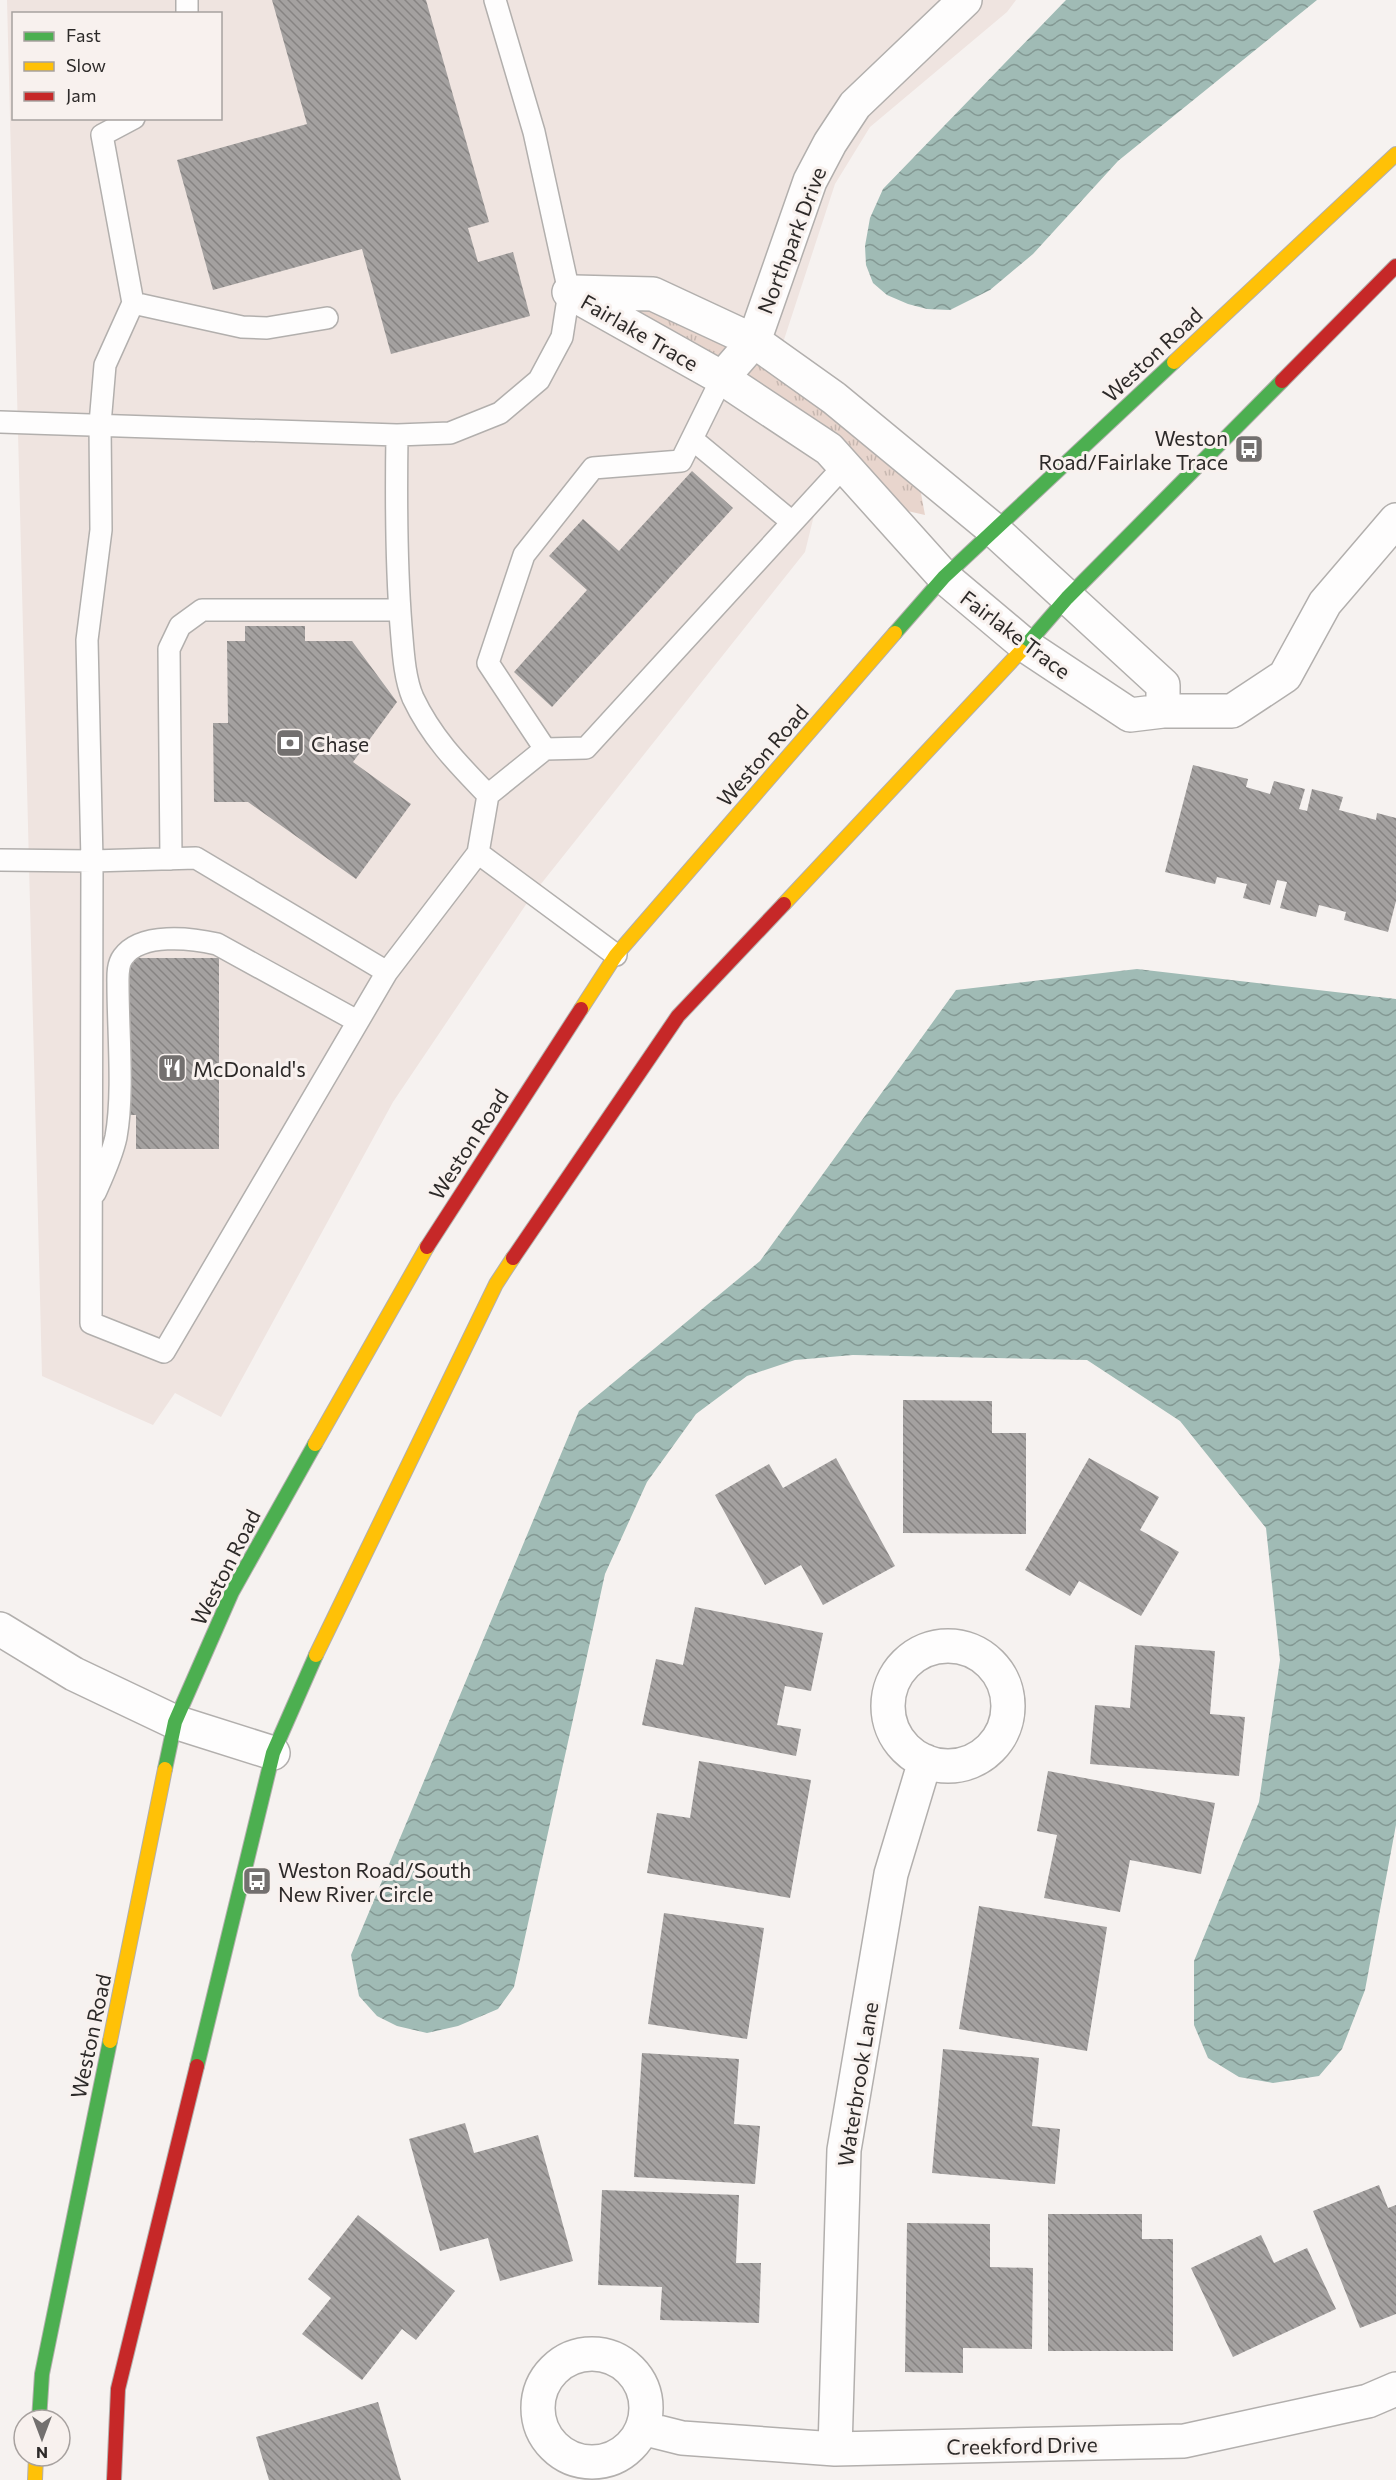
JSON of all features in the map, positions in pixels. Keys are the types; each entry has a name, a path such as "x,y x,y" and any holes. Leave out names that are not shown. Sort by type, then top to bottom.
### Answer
{"main road":[{"name":"Weston Road","path":"40,2408 42,2374 175,1722 232,1592 426,1248 616,955 944,577 1396,154"},
{"path":"114,2480 118,2389 273,1753 325,1634 496,1284 678,1016 1026,646 1066,598 1396,266"}],"street":[{"name":"Northpark Drive","path":"722,378 754,341 810,181 830,143 855,105 965,0"},
{"name":"Fairlake Trace","path":"569,292 653,294 754,341 834,398 994,530 1163,685 1163,711"},
{"name":"Fairlake Trace","path":"569,292 722,378 829,449 944,577 1026,646 1130,715 1163,711 1232,711 1285,676 1325,603 1396,520"},
{"path":"0,1629 74,1674 175,1722 273,1753"},
{"name":"Waterbrook Lane","path":"835,2450 844,2150 891,1874 925,1761"},
{"name":"Creekford Drive","path":"642,2427 682,2439 835,2450 1184,2441 1368,2401 1396,2389"}],"lane":[{"path":"0,422 397,435 450,433 500,413 539,380 562,337 569,292 534,132 495,0"},
{"path":"130,120 102,135 133,303 105,365 100,424 101,530 87,640 92,861 91,1323 164,1352 387,972 478,853 488,795 545,749 586,748 844,466"},
{"path":"133,303 242,327 267,328 327,318"},
{"path":"545,749 488,663 524,555 593,468 681,461 722,378"},
{"path":"397,435 396,536 399,610 403,653 412,696 440,744 488,795"},
{"path":"692,439 792,522"},
{"path":"171,859 169,649 180,626 202,610 399,610"},
{"path":"478,853 616,955"},
{"path":"0,860 92,861 196,858 387,972"},
{"path":"91,1201 111,1157 116,1138 119,1113 119,966 123,957 131,950 158,939 194,939 217,944 357,1022"}],"shaded area":[{"path":"7,0 1016,0 1007,12 870,127 835,184 778,358 844,466 820,491 805,552 533,894 393,1102 221,1417 175,1393 153,1425 42,1376"}],"green space":[{"path":"569,292 653,294 916,466 925,515 877,504 829,449"}],"water":[{"path":"1066,0 1317,0 1118,161 1033,254 990,290 950,310 927,309 887,295 873,283 866,265 865,246 870,218 883,189"},
{"path":"1137,969 1396,999 1396,1825 1365,1990 1342,2049 1319,2076 1273,2083 1239,2077 1208,2058 1194,2025 1194,1961 1259,1802 1280,1660 1266,1528 1180,1421 1087,1360 853,1355 795,1360 747,1376 696,1414 647,1482 605,1574 514,1987 498,2009 458,2026 427,2033 397,2026 377,2016 359,1996 351,1955 579,1411 760,1261 956,990"}],"building":[{"path":"272,0 426,0 489,222 468,228 478,262 513,252 530,316 391,354 362,249 213,290 177,160 307,124"},
{"path":"692,471 733,508 552,707 514,672 587,590 549,556 583,519 619,551"},
{"name":"Chase","path":"245,626 305,626 305,641 352,641 397,702 353,762 411,804 356,879 248,802 214,802 213,723 228,723 227,641 245,641"},
{"path":"1193,765 1248,779 1246,787 1270,794 1274,781 1305,789 1299,809 1307,811 1312,789 1343,797 1339,810 1376,820 1377,813 1396,818 1396,901 1388,932 1344,920 1346,912 1319,905 1316,917 1280,908 1287,882 1277,880 1270,905 1243,898 1247,884 1217,877 1215,884 1165,872"},
{"name":"McDonald's","path":"130,958 219,958 219,1149 136,1149 136,1115 126,1115 126,1021 130,1021"},
{"path":"903,1400 992,1401 992,1433 1026,1433 1026,1534 903,1533"},
{"path":"836,1458 895,1566 823,1605 801,1565 765,1585 715,1495 769,1464 783,1488"},
{"path":"1089,1458 1159,1497 1140,1530 1179,1552 1141,1616 1079,1581 1070,1596 1025,1570"},
{"path":"695,1607 823,1633 811,1691 785,1686 777,1725 801,1729 796,1756 642,1725 656,1659 683,1665"},
{"path":"1135,1645 1215,1651 1210,1714 1245,1717 1239,1776 1090,1764 1095,1705 1130,1708"},
{"path":"699,1761 811,1780 790,1898 647,1873 657,1813 690,1818"},
{"path":"1048,1771 1215,1803 1201,1874 1130,1860 1120,1912 1044,1898 1057,1835 1037,1831"},
{"path":"979,1906 1107,1927 1087,2051 959,2029"},
{"path":"664,1913 764,1928 747,2039 648,2024"},
{"path":"943,2049 1039,2058 1032,2126 1060,2129 1055,2184 932,2173"},
{"path":"642,2053 739,2059 734,2124 760,2126 755,2184 634,2177"},
{"path":"465,2123 474,2153 538,2135 573,2261 500,2281 488,2238 440,2251 409,2139"},
{"path":"1379,2185 1388,2208 1396,2205 1396,2314 1360,2328 1313,2211"},
{"path":"602,2190 739,2195 736,2263 761,2263 759,2323 660,2320 662,2287 598,2285"},
{"path":"1048,2214 1142,2214 1142,2239 1173,2239 1173,2351 1048,2351"},
{"path":"358,2215 455,2291 416,2340 402,2329 362,2380 302,2334 331,2298 308,2279"},
{"path":"907,2223 990,2224 990,2267 1033,2268 1032,2349 963,2348 963,2373 905,2372"},
{"path":"1261,2235 1274,2263 1307,2248 1336,2309 1233,2357 1191,2268"},
{"path":"378,2402 401,2480 269,2480 256,2437"}],"traffic: fast":[{"path":"895,633 944,577 1174,362"},
{"path":"1021,651 1067,598 1282,381"},
{"path":"165,1769 175,1722 232,1592 315,1444"},
{"path":"197,2066 273,1753 316,1655"},
{"path":"40,2408 42,2374 110,2041"}],"traffic: slow":[{"path":"1174,362 1396,154"},
{"path":"581,1009 616,955 895,633"},
{"path":"784,904 1021,651"},
{"path":"315,1444 427,1247"},
{"path":"316,1655 496,1284 513,1258"},
{"path":"110,2041 165,1769"},
{"path":"35,2480 36,2468"}],"traffic: jam":[{"path":"1282,381 1396,266"},
{"path":"513,1258 678,1016 784,904"},
{"path":"427,1247 581,1009"},
{"path":"114,2480 118,2389 197,2066"}],"place":[{"name":"Weston Road/Fairlake Trace","path":"1249,449"},
{"name":"Chase","path":"290,743"},
{"name":"McDonald's","path":"172,1068"},
{"name":"Weston Road/South New River Circle","path":"257,1881"}]}
